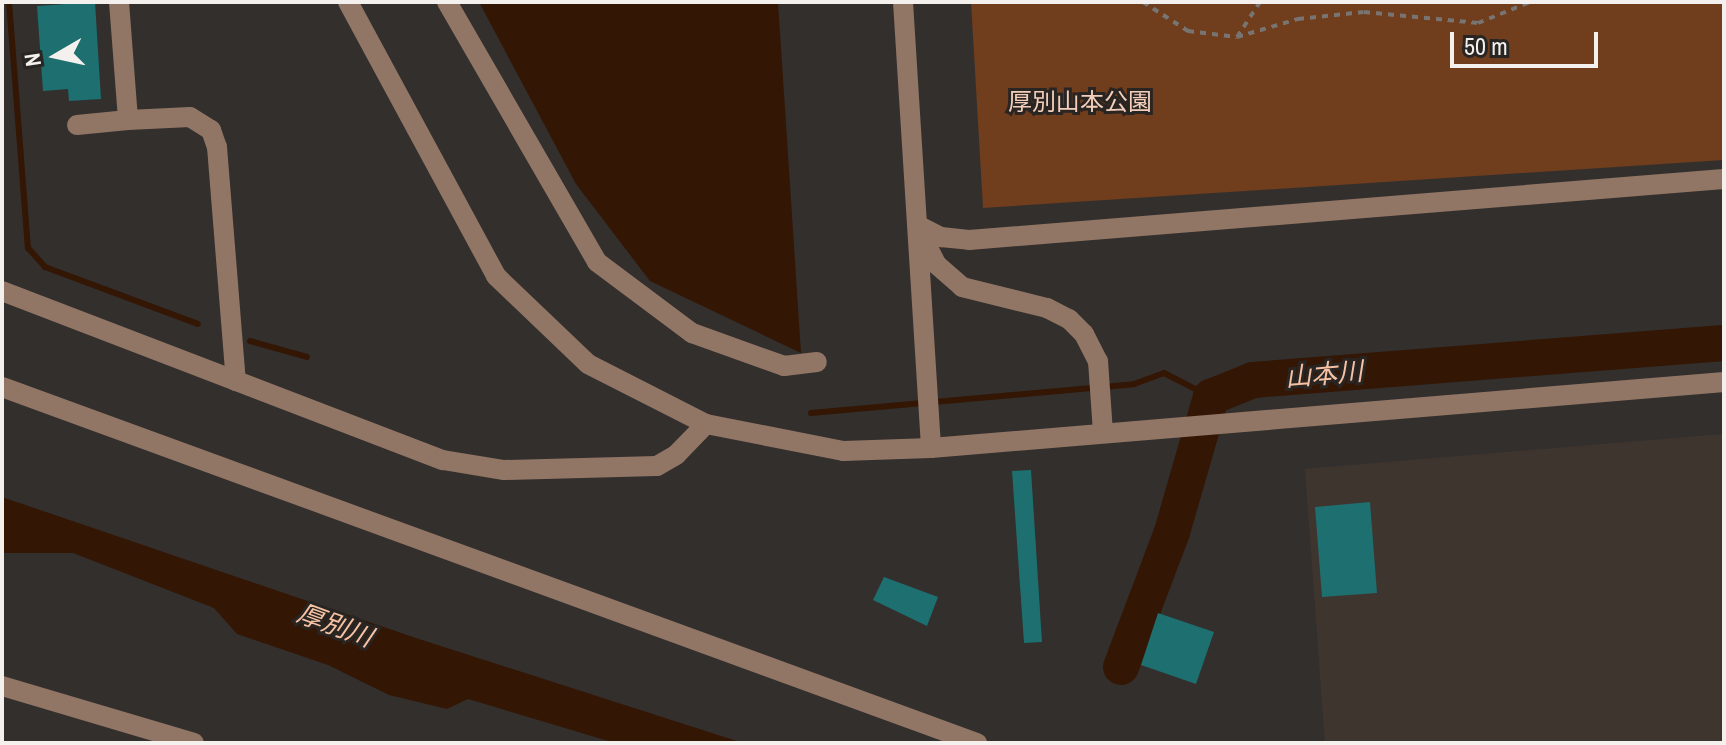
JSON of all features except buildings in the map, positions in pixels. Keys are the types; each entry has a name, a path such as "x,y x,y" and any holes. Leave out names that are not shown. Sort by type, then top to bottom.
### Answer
{"street":[{"path":"119,2 128,120"},
{"path":"348,2 496,276 588,364 706,424 843,451 931,448 1724,382"},
{"path":"447,2 597,262 692,333 784,366 817,362"},
{"path":"903,2 930,389 931,448"},
{"path":"77,125 190,117 211,130 217,147 236,381"},
{"path":"917,225 941,237 969,240 1724,179"},
{"path":"917,225 936,264 962,287 1069,319 1098,361 1103,432"},
{"path":"2,291 443,460 504,470 657,466 676,455 706,424"},
{"path":"2,387 977,743"},
{"path":"2,686 194,743"}],"path":[{"path":"1143,2 1188,31 1237,37 1298,19 1364,12 1478,23 1530,2"},
{"path":"1237,37 1260,2"}],"shaded area":[{"path":"1724,434 1724,743 1325,743 1305,469"}],"green space":[{"name":"厚別山本公園","path":"971,2 1724,2 1724,160 983,208"}],"water":[{"path":"479,2 778,2 801,353 650,281 576,184"},
{"name":"厚別川","path":"2,497 416,638 743,743 615,743 468,699 447,709 389,695 328,665 237,634 214,608 73,553 2,553"}],"waterway":[{"path":"9,2 28,248 45,267 198,324"},
{"path":"250,341 307,357"},
{"name":"山本川","path":"1121,667 1172,532 1211,397 1253,380 1724,343"},
{"path":"811,413 1134,384 1164,373 1211,397"}]}
